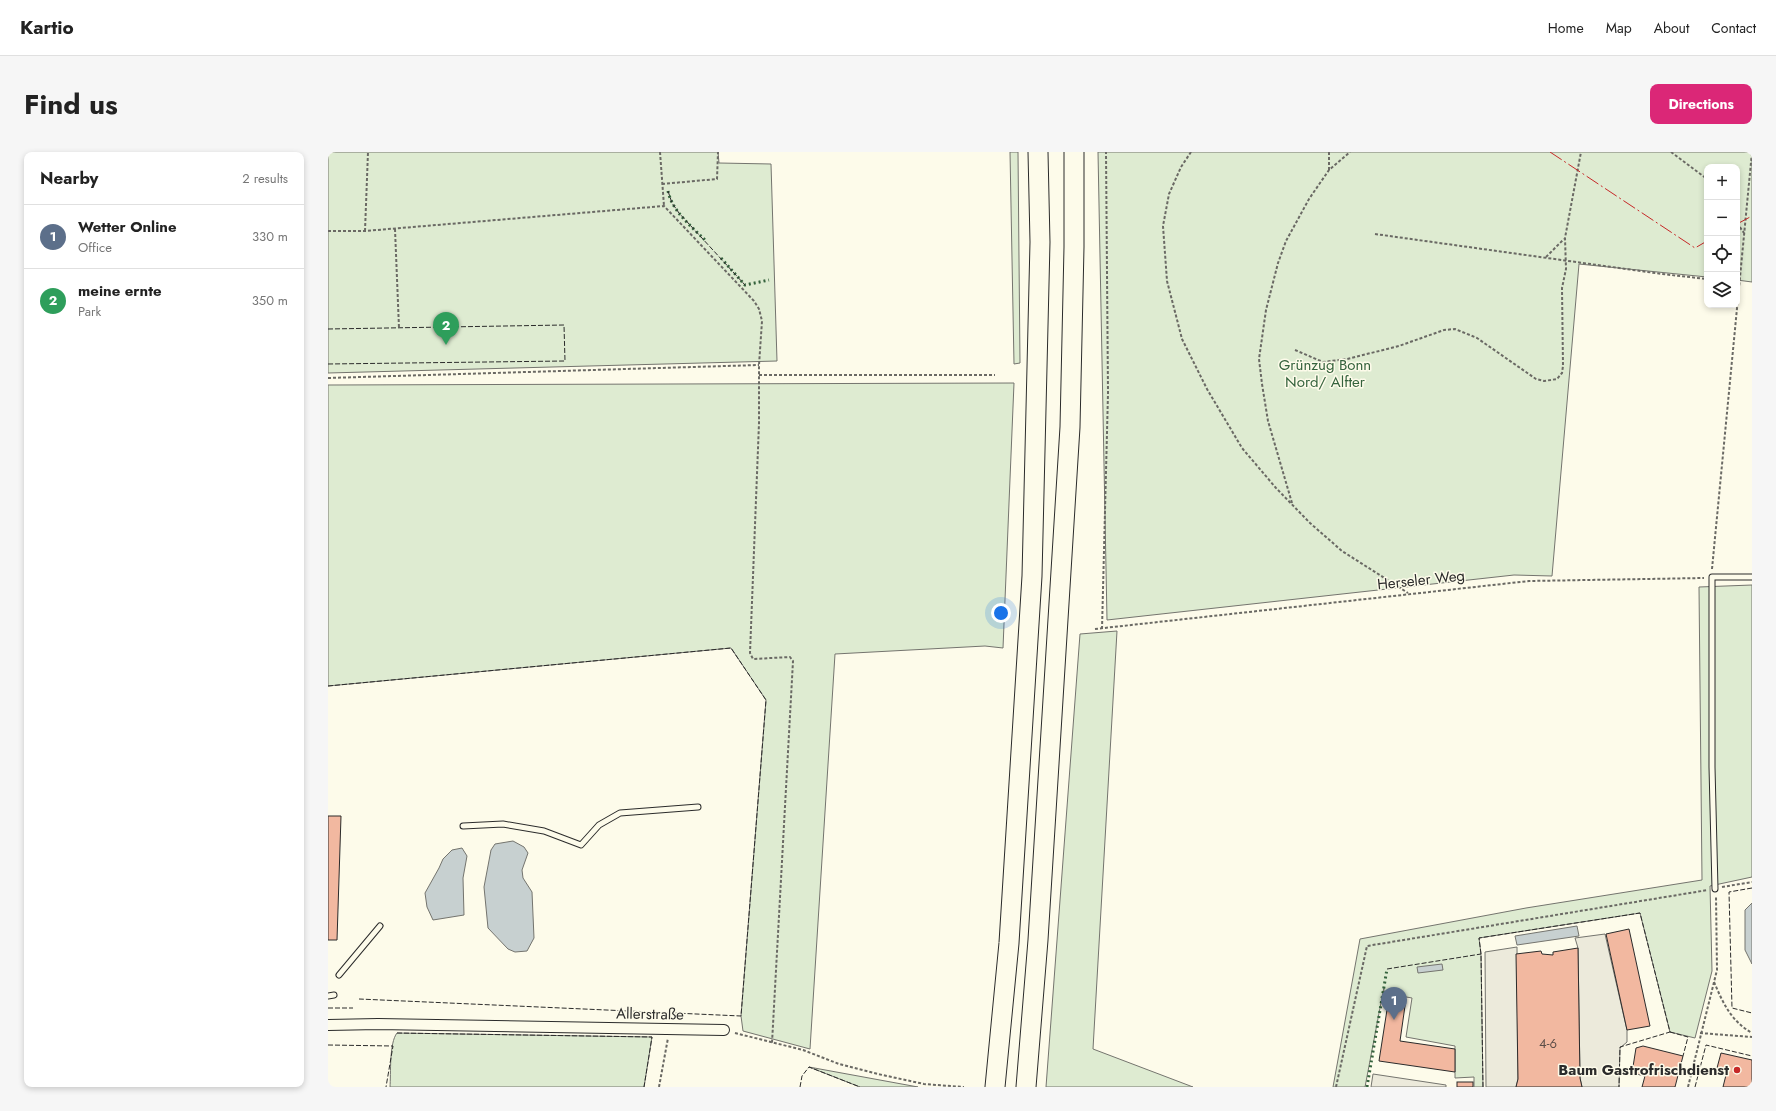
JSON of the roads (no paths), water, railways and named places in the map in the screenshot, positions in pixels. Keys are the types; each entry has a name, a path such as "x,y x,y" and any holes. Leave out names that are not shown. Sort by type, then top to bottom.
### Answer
{"highway":[{"path":"995,1087 1008,943 1032,576 1040,242 1038,152"},
{"path":"1026,1087 1029,1061 1070,427 1074,255 1074,152"}],"street":[{"name":"Allerstraße","path":"328,1025 386,1024 724,1030"}],"lane":[{"path":"1715,889 1712,767 1712,577 1752,577"},
{"path":"463,826 503,824 544,831 581,845 599,825 620,813 698,807"},
{"path":"339,975 380,926"},
{"path":"328,996 334,995"}],"place":[{"name":"meine ernte","path":"446,345"},
{"name":"Wetter Online","path":"1394,1020"},
{"name":"Baum Gastrofrischdienst","path":"1737,1070"}],"park label":[{"name":"Grünzug Bonn Nord/ Alfter","path":"1325,374"}]}
